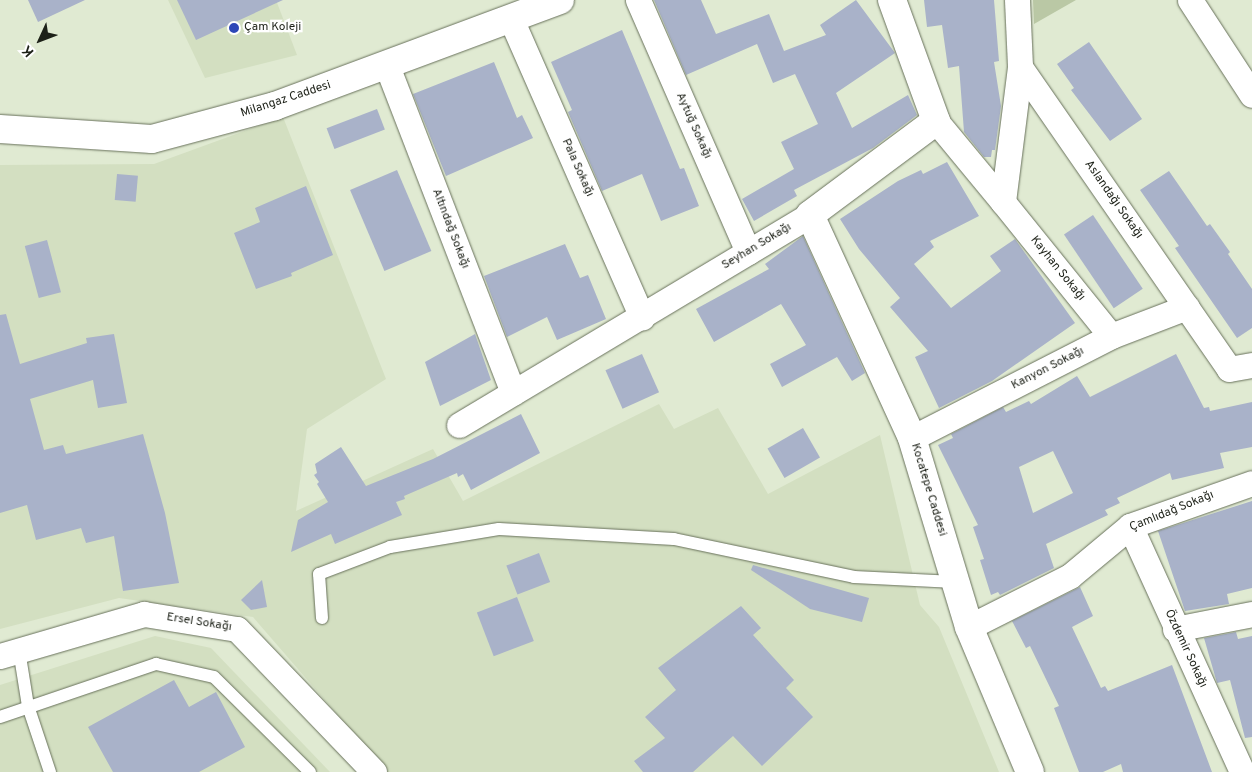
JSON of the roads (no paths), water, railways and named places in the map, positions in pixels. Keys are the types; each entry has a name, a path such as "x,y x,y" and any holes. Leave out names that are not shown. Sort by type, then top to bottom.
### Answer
{"street":[{"name":"Milangaz Caddesi","path":"0,128 152,139 276,106 560,0"},
{"name":"Aytuğ Sokağı","path":"638,0 748,252"},
{"path":"892,0 936,121"},
{"path":"1003,202 1020,67 1017,0"},
{"path":"1190,0 1252,95"},
{"name":"Pala Sokağı","path":"512,19 642,317"},
{"name":"Altındağ Sokağı","path":"387,66 513,392"},
{"name":"Aslandağı Sokağı","path":"1020,67 1229,369 1252,364"},
{"name":"Seyhan Sokağı","path":"459,425 810,215 936,121"},
{"name":"Kayhan Sokağı","path":"936,121 1111,336"},
{"name":"Kocatepe Caddesi","path":"810,215 912,438 969,627 1030,772"},
{"name":"Kanyon Sokağı","path":"912,438 1111,336 1187,307"},
{"name":"Çamlıdağ Sokağı","path":"969,627 1070,576 1130,526 1252,483"},
{"name":"Özdemir Sokağı","path":"1130,526 1175,629 1243,758"},
{"name":"Ersel Sokağı","path":"9,653 144,614 237,629 374,772"},
{"path":"1175,629 1252,614"}],"lane":[{"path":"322,618 318,574 390,547 499,529 674,539 854,577 956,582"},
{"path":"9,653 50,772"},
{"path":"0,717 156,664 214,677 310,772"}],"place":[{"name":"Çam Koleji","path":"234,28"}]}
